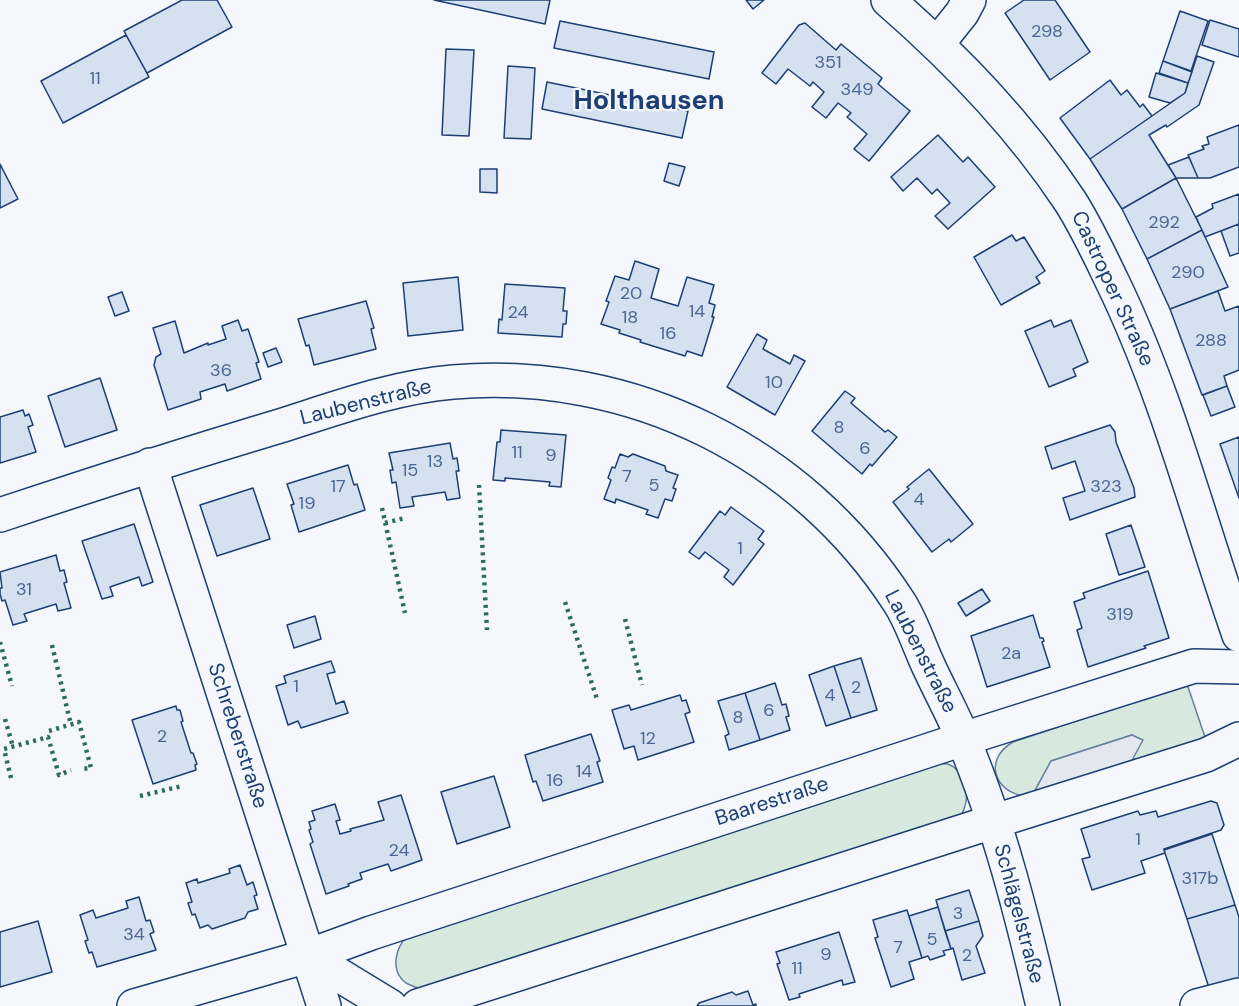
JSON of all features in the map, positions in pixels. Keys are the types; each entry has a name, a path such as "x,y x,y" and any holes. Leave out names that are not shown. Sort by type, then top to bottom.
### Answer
{"street":[{"name":"Castroper Straße","path":"888,0 938,43 1013,124 1071,203 1095,245 1127,311 1152,374 1239,635"},
{"path":"938,43 969,0"},
{"name":"Laubenstraße","path":"0,515 150,465 412,387 499,380 556,382 603,391 708,429 760,460 832,519 873,566 901,605 963,740 993,822"},
{"name":"Schreberstraße","path":"150,465 324,1006"},
{"name":"Baarestraße","path":"134,1006 308,956 1194,666 1239,667"},
{"path":"418,1006 1206,755 1239,739"},
{"name":"Schlägelstraße","path":"993,822 1043,1006"},
{"path":"308,956 390,1006"},
{"path":"1197,1006 1239,995"}],"shaded area":[{"path":"1187,684 1206,740 1130,764 1132,735 1051,761 1032,796 1010,791 997,777 995,768 997,759 1013,742"},
{"path":"1132,735 1143,740 1130,764 1032,796 1051,761"},
{"path":"933,763 948,764 954,767 962,777 966,790 966,803 963,812 956,820 424,990 406,983 397,972 398,952 408,935"}],"building":[{"path":"182,0 217,0 232,27 147,73 124,31"},
{"path":"434,0 550,0 545,24"},
{"path":"746,0 764,0 753,9"},
{"path":"1024,0 1055,0 1090,52 1050,80 1005,13"},
{"path":"1180,11 1208,21 1191,71 1163,61"},
{"path":"1210,20 1239,29 1239,57 1202,45"},
{"path":"560,21 714,52 709,79 554,48"},
{"path":"805,23 836,50 841,44 882,78 878,84 910,111 869,161 854,149 867,134 847,117 851,113 838,103 826,118 812,107 824,92 813,82 810,86 788,69 776,84 762,73 799,25"},
{"path":"126,35 149,77 63,123 41,81"},
{"path":"446,49 474,50 469,136 442,135"},
{"path":"1197,56 1214,62 1199,105 1167,127 1166,125 1149,135 1176,178 1122,209 1090,159 1185,93"},
{"path":"1163,61 1192,72 1188,83 1159,73"},
{"path":"508,66 535,68 531,139 504,138"},
{"path":"1156,73 1188,83 1185,93 1170,103 1149,97"},
{"path":"1110,80 1121,95 1127,90 1140,107 1143,104 1152,116 1090,159 1060,118"},
{"path":"547,82 688,111 682,138 542,109"},
{"path":"1239,125 1239,167 1210,178 1198,178 1188,155 1204,149 1202,146 1209,144 1207,137"},
{"path":"938,135 963,162 968,157 995,187 948,229 935,216 950,203 937,189 932,194 917,178 903,191 891,177"},
{"path":"1189,157 1198,178 1176,178 1168,165"},
{"path":"669,163 685,167 679,186 664,181"},
{"path":"0,164 18,199 0,208"},
{"path":"480,169 497,169 497,193 480,192"},
{"path":"1176,178 1202,230 1147,259 1122,209"},
{"path":"1239,194 1239,224 1205,237 1196,217 1213,208 1212,204"},
{"path":"1239,224 1239,253 1230,256 1221,231"},
{"path":"1202,230 1228,287 1170,309 1147,259"},
{"path":"1012,235 1016,241 1024,237 1045,271 1036,277 1040,283 1001,305 974,257"},
{"path":"635,261 659,269 651,298 678,306 687,277 714,285 709,303 715,305 712,317 714,317 702,356 687,351 685,356 640,342 641,340 619,333 620,330 601,324 615,276 629,280"},
{"path":"458,277 463,330 408,336 403,283"},
{"path":"505,284 565,288 563,311 567,311 562,337 498,333 499,319 502,320"},
{"path":"1218,291 1225,311 1239,306 1239,370 1224,376 1227,386 1202,395 1170,309"},
{"path":"122,292 129,311 115,316 108,297"},
{"path":"366,301 374,328 371,329 376,349 314,365 309,345 306,346 298,319"},
{"path":"238,320 242,331 248,329 259,362 256,363 261,379 227,391 225,384 200,392 201,399 168,410 154,365 156,357 161,354 153,328 175,321 184,353 208,343 208,345 226,339 222,326"},
{"path":"1051,320 1054,327 1071,320 1088,362 1073,369 1076,376 1049,387 1025,331"},
{"path":"757,334 767,340 763,349 790,364 794,355 805,361 775,415 727,387"},
{"path":"276,348 282,362 268,367 263,353"},
{"path":"100,378 117,430 65,447 48,396"},
{"path":"1227,386 1235,407 1211,416 1203,395"},
{"path":"845,391 855,398 851,403 885,432 888,430 897,437 862,474 812,431"},
{"path":"23,410 25,416 29,414 33,425 28,427 36,452 0,463 0,417"},
{"path":"1110,425 1115,432 1116,442 1134,488 1135,497 1070,520 1063,498 1085,491 1075,461 1052,469 1045,447"},
{"path":"501,430 566,435 561,487 549,486 550,482 505,478 505,481 493,480 497,442 500,442"},
{"path":"1239,437 1239,498 1220,444"},
{"path":"450,443 453,459 457,458 459,471 456,471 460,498 447,500 445,492 412,497 414,506 400,508 396,482 392,483 390,470 393,470 389,453"},
{"path":"620,454 628,457 633,454 665,466 666,471 678,475 673,488 676,489 672,501 665,499 658,518 646,514 648,510 616,499 615,503 604,499 611,480 608,478"},
{"path":"348,465 365,510 299,532 291,505 294,504 287,484"},
{"path":"929,469 973,524 951,542 949,539 932,552 893,502"},
{"path":"253,488 270,539 217,556 200,505"},
{"path":"731,507 764,531 758,539 764,544 733,585 724,577 729,570 705,552 699,559 689,552 720,511 725,515"},
{"path":"134,524 153,582 142,586 139,577 110,587 113,596 102,599 82,541"},
{"path":"1131,525 1145,567 1119,575 1106,534"},
{"path":"56,555 60,571 64,570 67,582 64,583 71,608 58,611 56,604 24,614 27,621 13,625 5,600 2,601 0,594 0,588 2,588 0,572"},
{"path":"1148,571 1169,638 1088,667 1077,630 1082,628 1074,602 1085,598 1083,593"},
{"path":"982,589 990,601 966,616 958,603"},
{"path":"1033,615 1040,638 1044,641 1042,642 1050,667 987,687 971,636"},
{"path":"315,616 321,639 294,648 287,625"},
{"path":"861,658 877,710 851,718 834,666"},
{"path":"331,661 335,672 327,674 336,704 344,701 348,713 301,728 298,721 288,725 276,686 286,683 284,676"},
{"path":"834,666 851,718 826,726 809,675"},
{"path":"775,683 782,705 786,704 789,716 786,717 790,730 760,740 745,693"},
{"path":"745,693 760,740 729,750 725,736 729,734 718,701"},
{"path":"680,695 682,701 686,700 690,712 685,714 694,742 638,760 634,746 624,749 612,710 629,705 631,710"},
{"path":"176,706 177,710 180,710 183,721 181,722 197,764 195,765 196,770 153,784 132,720"},
{"path":"591,734 600,761 597,762 603,782 543,801 536,781 533,782 525,755"},
{"path":"494,776 510,827 457,844 441,792"},
{"path":"401,795 422,860 391,871 388,864 360,873 362,879 326,894 310,844 313,842 309,822 315,820 312,811 335,804 340,820 336,821 340,834 384,820 378,802"},
{"path":"1211,801 1217,803 1224,825 1221,830 1164,849 1165,853 1141,861 1145,873 1092,890 1082,859 1090,857 1081,829 1138,811 1140,815 1156,811 1158,817"},
{"path":"1212,834 1235,905 1187,919 1164,850"},
{"path":"240,865 247,885 253,882 258,909 248,912 245,918 212,929 208,925 200,928 188,903 192,902 186,883 197,879 198,883 230,873 229,869"},
{"path":"969,890 979,921 945,931 936,900"},
{"path":"139,897 146,921 150,920 154,932 150,934 156,950 97,967 85,941 88,940 80,915 93,910 96,918 128,908 126,901"},
{"path":"1235,905 1239,917 1239,982 1210,991 1187,919"},
{"path":"938,907 951,949 943,951 945,955 930,960 928,956 922,958 909,916"},
{"path":"907,910 922,958 909,962 914,979 891,987 875,938 878,937 873,920"},
{"path":"38,921 52,972 0,987 0,932"},
{"path":"979,921 983,936 976,946 985,973 962,980 953,948 951,949 945,931"},
{"path":"839,932 855,982 843,985 842,980 799,994 800,997 789,1000 777,964 780,963 776,952"},
{"path":"748,991 753,1005 756,1004 756,1006 697,1006 699,1003 732,992 736,995"}],"hedge":[{"path":"479,485 487,630"},
{"path":"382,508 405,613"},
{"path":"385,523 405,518"},
{"path":"565,602 597,699"},
{"path":"625,619 642,685"},
{"path":"0,642 12,686"},
{"path":"52,645 71,725"},
{"path":"5,719 13,747"},
{"path":"49,731 79,722 91,768 81,769"},
{"path":"11,778 4,749 48,737 59,775 71,770"},
{"path":"140,796 182,786"}],"district":[{"name":"Holthausen","path":"649,102"}]}
